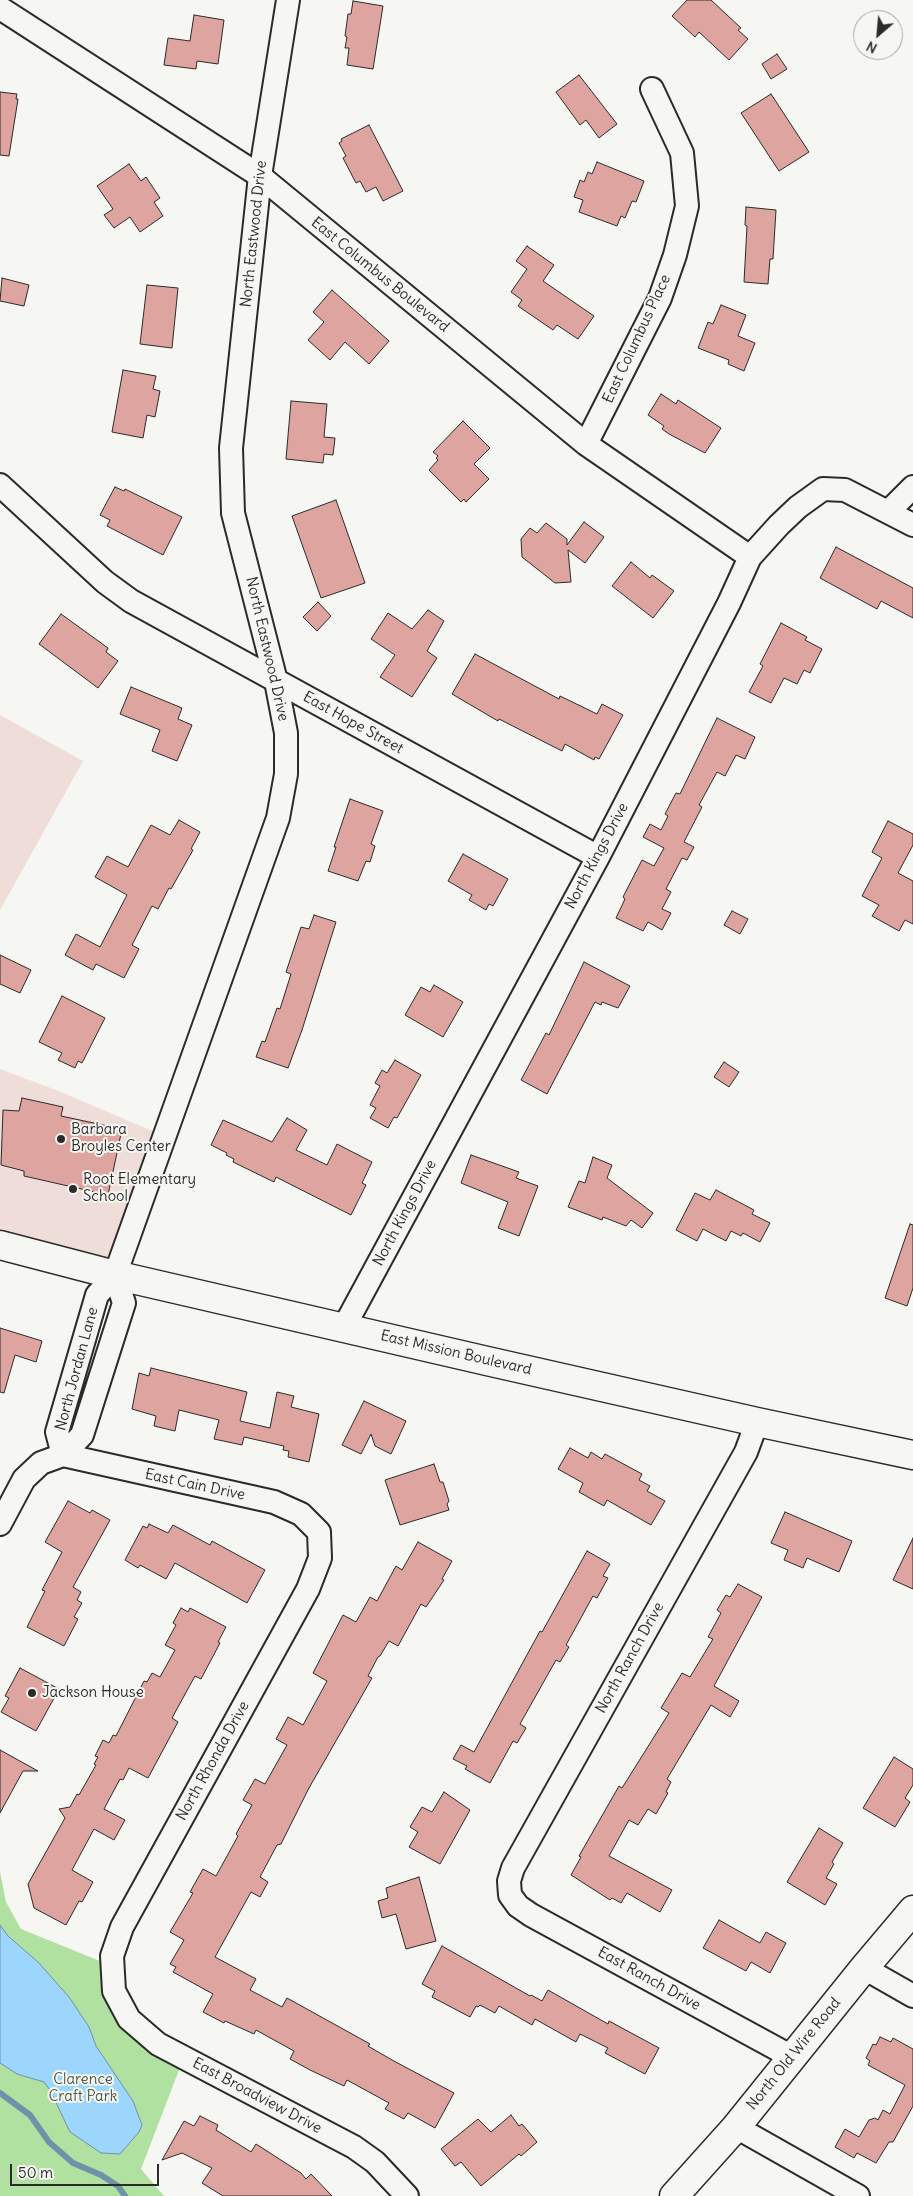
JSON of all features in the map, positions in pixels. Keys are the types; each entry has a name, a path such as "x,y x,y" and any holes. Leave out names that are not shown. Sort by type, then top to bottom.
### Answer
{"main road":[{"name":"East Mission Boulevard","path":"0,1245 115,1275 757,1422 913,1455"},
{"name":"North Old Wire Road","path":"674,2196 736,2127 913,1910"}],"street":[{"name":"North Eastwood Drive","path":"115,1275 278,818 286,774 286,734 276,681 233,513 231,448 260,176 288,0"},
{"name":"East Columbus Boulevard","path":"0,8 260,176 586,444 750,557"},
{"name":"East Columbus Place","path":"586,444 660,298 675,255 687,206 682,153 652,89"},
{"name":"East Hope Street","path":"0,485 105,582 130,601 598,856"},
{"path":"889,511 913,487"},
{"name":"North Kings Drive","path":"344,1327 598,856 729,603 750,557 779,524 822,489 845,490 913,525"},
{"name":"North Jordan Lane","path":"62,1455 57,1432 97,1295 115,1275"},
{"name":"North Ranch Drive","path":"510,1895 509,1880 513,1868 746,1452 757,1422"},
{"path":"0,1524 24,1480 41,1463 62,1455"},
{"name":"East Cain Drive","path":"62,1455 274,1502 301,1514 319,1532"},
{"name":"North Rhonda Drive","path":"114,1991 112,1956 122,1926 308,1589 320,1558 319,1532"},
{"name":"East Ranch Drive","path":"510,1895 518,1906 531,1915 792,2057"},
{"path":"864,1968 913,1996"},
{"name":"East Broadview Drive","path":"114,1991 129,2020 158,2044 354,2147 375,2162 407,2196"},
{"path":"736,2127 858,2196"}],"shaded area":[{"path":"0,715 83,761 0,910"},
{"name":"Root Elementary School","path":"0,1069 61,1092 164,1136 115,1275 0,1245"}],"green space":[{"name":"Clarence Craft Park","path":"0,1872 6,1902 21,1929 112,1966 114,1991 184,2057 141,2169 164,2196 0,2196"}],"water":[{"path":"0,1925 8,1936 38,1962 69,1997 89,2027 96,2046 133,2101 142,2125 139,2132 120,2154 101,2153 70,2132 50,2090 44,2082 17,2074 0,2063"}],"building":[{"path":"687,0 711,0 741,28 738,30 748,39 729,60 699,32 695,37 672,16"},
{"path":"353,1 383,6 373,69 347,65 349,48 345,48 347,37 345,36 348,14 351,14"},
{"path":"194,15 224,20 218,64 197,61 196,69 164,65 168,38 190,41"},
{"path":"777,54 787,69 771,79 762,64"},
{"path":"579,75 617,124 599,138 586,120 580,125 556,92"},
{"path":"0,92 17,94 16,99 18,99 9,156 0,155"},
{"path":"771,94 809,152 779,171 741,113"},
{"path":"369,125 403,191 383,201 376,187 366,192 360,181 356,183 343,158 346,156 339,143 342,141 341,139"},
{"path":"597,162 644,181 636,202 632,201 625,218 621,216 617,226 579,212 583,200 574,197 580,180 584,182 588,172 592,174"},
{"path":"129,164 141,181 146,177 160,198 154,202 163,216 140,232 130,217 114,228 104,215 113,209 97,186"},
{"path":"746,207 776,210 773,259 770,259 768,284 744,282 747,226 745,225"},
{"path":"527,246 554,265 543,281 594,316 578,339 557,325 553,330 518,306 522,300 511,292 527,269 516,261"},
{"path":"2,278 29,285 24,306 0,301"},
{"path":"147,285 178,288 172,348 140,344"},
{"path":"332,290 389,341 369,364 345,342 330,360 308,340 324,322 313,312"},
{"path":"721,305 746,315 738,336 755,343 744,371 728,364 729,360 698,348 708,322 713,324"},
{"path":"123,370 156,376 153,389 160,391 155,417 147,415 143,438 112,432"},
{"path":"661,394 676,404 678,400 721,428 705,453 669,434 662,429 664,426 648,415"},
{"path":"291,401 327,404 324,437 335,438 333,455 324,454 323,463 286,459"},
{"path":"463,421 490,448 474,464 489,479 466,502 464,499 461,502 429,470 438,460 436,458 438,456 433,452"},
{"path":"115,487 124,491 125,489 182,517 163,555 107,526 110,520 100,515"},
{"path":"336,500 365,583 321,598 292,516"},
{"path":"584,522 604,537 585,563 568,550 571,582 555,583 522,557 521,539 530,528 537,533 546,523 567,539 567,545"},
{"path":"836,547 913,588 913,618 881,601 877,609 820,578"},
{"path":"631,562 650,578 652,575 674,591 653,618 612,586"},
{"path":"318,602 331,616 317,631 303,617"},
{"path":"428,610 444,621 427,651 437,658 412,697 380,677 395,655 371,639 388,613 412,629"},
{"path":"61,614 108,648 106,652 118,661 98,688 39,644"},
{"path":"781,623 807,637 805,640 822,649 810,673 804,670 797,684 784,678 771,703 749,692 763,666 760,664"},
{"path":"475,654 559,699 560,696 597,714 602,704 623,715 599,759 595,757 594,760 565,744 562,751 499,719 498,721 452,694"},
{"path":"131,687 182,708 178,719 192,725 177,761 152,751 160,730 120,714"},
{"path":"717,718 755,737 745,759 736,755 725,776 717,772 699,805 702,807 684,842 694,847 687,860 682,858 666,889 671,892 662,909 671,913 662,930 648,922 643,931 616,918 625,899 623,897 642,860 654,866 664,848 643,837 650,824 661,830 668,816 665,814 676,793 680,794"},
{"path":"350,799 383,811 371,844 375,846 370,862 366,861 358,881 328,871"},
{"path":"179,820 200,832 191,849 193,850 171,889 169,888 158,909 152,906 132,945 139,949 124,978 96,964 93,970 65,955 76,934 100,947 127,895 95,877 107,856 128,867 151,825 170,835"},
{"path":"888,821 913,834 913,845 898,873 913,881 913,924 905,920 899,931 872,916 879,905 862,896 882,858 872,852"},
{"path":"463,854 508,879 493,906 489,904 486,910 469,900 472,895 448,881"},
{"path":"732,911 748,919 740,934 724,925"},
{"path":"314,915 336,922 288,1068 256,1057 262,1041 265,1042 277,1008 280,1009 291,974 286,972 301,927 309,929"},
{"path":"0,955 31,970 20,993 0,984"},
{"path":"584,962 630,986 618,1008 602,1002 601,1005 595,1002 547,1094 521,1080 546,1033 549,1035"},
{"path":"434,985 463,1002 443,1037 405,1015 421,987 430,992"},
{"path":"62,996 105,1018 82,1063 78,1061 75,1068 58,1060 62,1053 39,1042"},
{"path":"395,1060 421,1075 397,1118 394,1117 388,1128 370,1118 376,1108 370,1105 380,1086 375,1083 382,1070 387,1073"},
{"path":"724,1062 739,1072 729,1087 714,1077"},
{"name":"Barbara Broyles Center","path":"22,1098 63,1107 61,1116 122,1129 108,1195 24,1176 24,1171 1,1165 3,1110 19,1111"},
{"path":"287,1118 307,1130 296,1150 327,1165 337,1144 372,1162 362,1183 366,1185 351,1215 276,1177 274,1182 233,1162 234,1159 226,1155 227,1153 211,1145 223,1120 272,1142"},
{"path":"471,1155 519,1172 516,1178 538,1186 519,1236 498,1228 508,1202 461,1183"},
{"path":"593,1157 612,1165 607,1178 653,1213 642,1228 631,1220 626,1226 603,1217 602,1220 568,1207 579,1181 585,1183"},
{"path":"716,1190 754,1210 752,1214 770,1223 760,1242 743,1233 741,1236 731,1231 726,1241 703,1229 697,1241 676,1230 695,1193 710,1200"},
{"path":"910,1224 913,1225 913,1288 907,1306 885,1298"},
{"path":"0,1328 42,1341 36,1362 15,1355 4,1393 0,1392"},
{"path":"151,1368 247,1392 240,1421 270,1428 277,1392 294,1396 291,1407 319,1414 309,1462 288,1457 289,1451 283,1450 284,1446 244,1437 242,1445 214,1439 219,1420 179,1410 175,1431 154,1426 156,1416 132,1409 139,1373 149,1376"},
{"path":"364,1401 406,1421 391,1454 375,1446 371,1434 361,1454 342,1445"},
{"path":"570,1448 588,1458 591,1452 602,1459 605,1454 642,1474 639,1480 650,1486 647,1491 665,1501 651,1525 607,1500 604,1506 579,1492 583,1483 558,1469"},
{"path":"434,1464 440,1482 443,1482 449,1501 447,1504 449,1510 400,1525 385,1480"},
{"path":"68,1501 90,1513 92,1510 110,1520 73,1587 81,1592 77,1600 82,1603 74,1617 78,1619 64,1646 27,1627 45,1591 42,1590 62,1552 45,1542"},
{"path":"785,1512 852,1541 839,1572 807,1558 803,1568 784,1560 788,1550 771,1543"},
{"path":"149,1524 168,1533 173,1525 210,1545 212,1541 265,1570 247,1603 175,1563 166,1579 140,1565 138,1568 125,1560 143,1526 147,1528"},
{"path":"913,1538 913,1589 893,1580"},
{"path":"418,1542 452,1561 442,1579 444,1580 426,1607 421,1604 398,1646 389,1641 378,1657 368,1676 372,1678 309,1788 281,1844 277,1845 260,1877 268,1882 260,1897 251,1892 215,1957 256,1979 250,1990 282,2007 287,1998 370,2044 368,2046 392,2060 454,2093 435,2128 408,2113 404,2119 385,2109 389,2103 347,2080 344,2086 310,2070 290,2059 294,2051 256,2030 254,2034 225,2021 224,2023 203,2012 213,1994 173,1972 176,1967 170,1964 184,1940 170,1932 193,1893 190,1892 203,1869 216,1876 238,1836 236,1834 252,1805 243,1800 255,1779 265,1784 287,1745 276,1739 288,1717 303,1725 327,1681 313,1673 343,1615 356,1622 370,1597 377,1601 396,1566 402,1570"},
{"path":"587,1551 610,1564 603,1576 608,1578 597,1598 593,1596 566,1645 569,1647 560,1662 556,1660 520,1724 526,1728 517,1743 513,1741 490,1783 465,1769 467,1766 453,1759 461,1745 474,1752 540,1631 542,1632"},
{"path":"738,1584 762,1597 714,1686 739,1701 730,1717 711,1705 667,1779 671,1782 666,1792 668,1793 656,1814 648,1809 638,1825 629,1820 609,1856 672,1890 660,1912 627,1893 621,1903 612,1898 610,1900 571,1875 581,1857 579,1856 619,1786 622,1788 669,1713 661,1708 682,1673 690,1677 713,1639 708,1637 721,1613 717,1610 726,1595 730,1597"},
{"path":"181,1608 188,1612 190,1608 226,1627 218,1642 220,1643 201,1679 195,1676 172,1718 178,1722 148,1778 129,1768 123,1780 120,1779 104,1809 125,1820 114,1840 94,1829 72,1870 93,1882 82,1902 79,1901 66,1925 34,1908 28,1884 65,1818 59,1809 70,1807 77,1794 79,1795 96,1765 94,1764 98,1757 95,1756 103,1740 109,1743 113,1735 116,1736 144,1681 147,1682 152,1673 160,1677 175,1650 165,1645 176,1625 173,1623"},
{"name":"Jackson House","path":"20,1668 59,1689 36,1731 1,1712 9,1698 5,1696"},
{"path":"0,1750 38,1771 23,1771 0,1813"},
{"path":"894,1757 913,1769 913,1785 905,1798 910,1802 895,1827 863,1808"},
{"path":"444,1792 470,1810 440,1864 409,1847 418,1832 410,1827 422,1807 432,1812"},
{"path":"819,1828 843,1843 832,1862 834,1864 826,1878 837,1884 825,1905 787,1882"},
{"path":"419,1877 436,1941 406,1949 396,1914 382,1918 378,1901 388,1898 386,1888"},
{"path":"719,1920 760,1943 766,1932 786,1943 770,1973 751,1962 746,1971 703,1948"},
{"path":"442,1946 530,1996 542,2001 548,1990 608,2024 609,2021 659,2048 645,2074 605,2053 608,2048 580,2034 576,2042 535,2019 532,2025 499,2006 495,2013 480,2005 476,2006 470,2017 432,1997 435,1991 422,1984"},
{"path":"880,2037 891,2042 893,2038 913,2049 913,2106 893,2142 889,2142 876,2163 857,2153 854,2158 835,2147 845,2129 859,2137 869,2120 875,2118 878,2120 883,2110 890,2114 905,2085 868,2065 870,2061 866,2058 873,2044 876,2045"},
{"path":"511,2115 519,2126 522,2124 537,2142 521,2156 519,2154 481,2186 461,2162 455,2166 441,2149 478,2119 491,2132"},
{"path":"200,2116 218,2125 216,2130 251,2152 256,2144 301,2173 306,2179 311,2174 332,2196 223,2196 202,2183 212,2168 182,2153 162,2160 184,2121 194,2126"}],"waterway":[{"path":"0,2093 30,2115 49,2142 73,2163 101,2175 118,2186 125,2196"}],"place":[{"name":"Barbara Broyles Center","path":"61,1139"},
{"name":"Root Elementary School","path":"73,1189"},
{"name":"Jackson House","path":"32,1693"}]}
